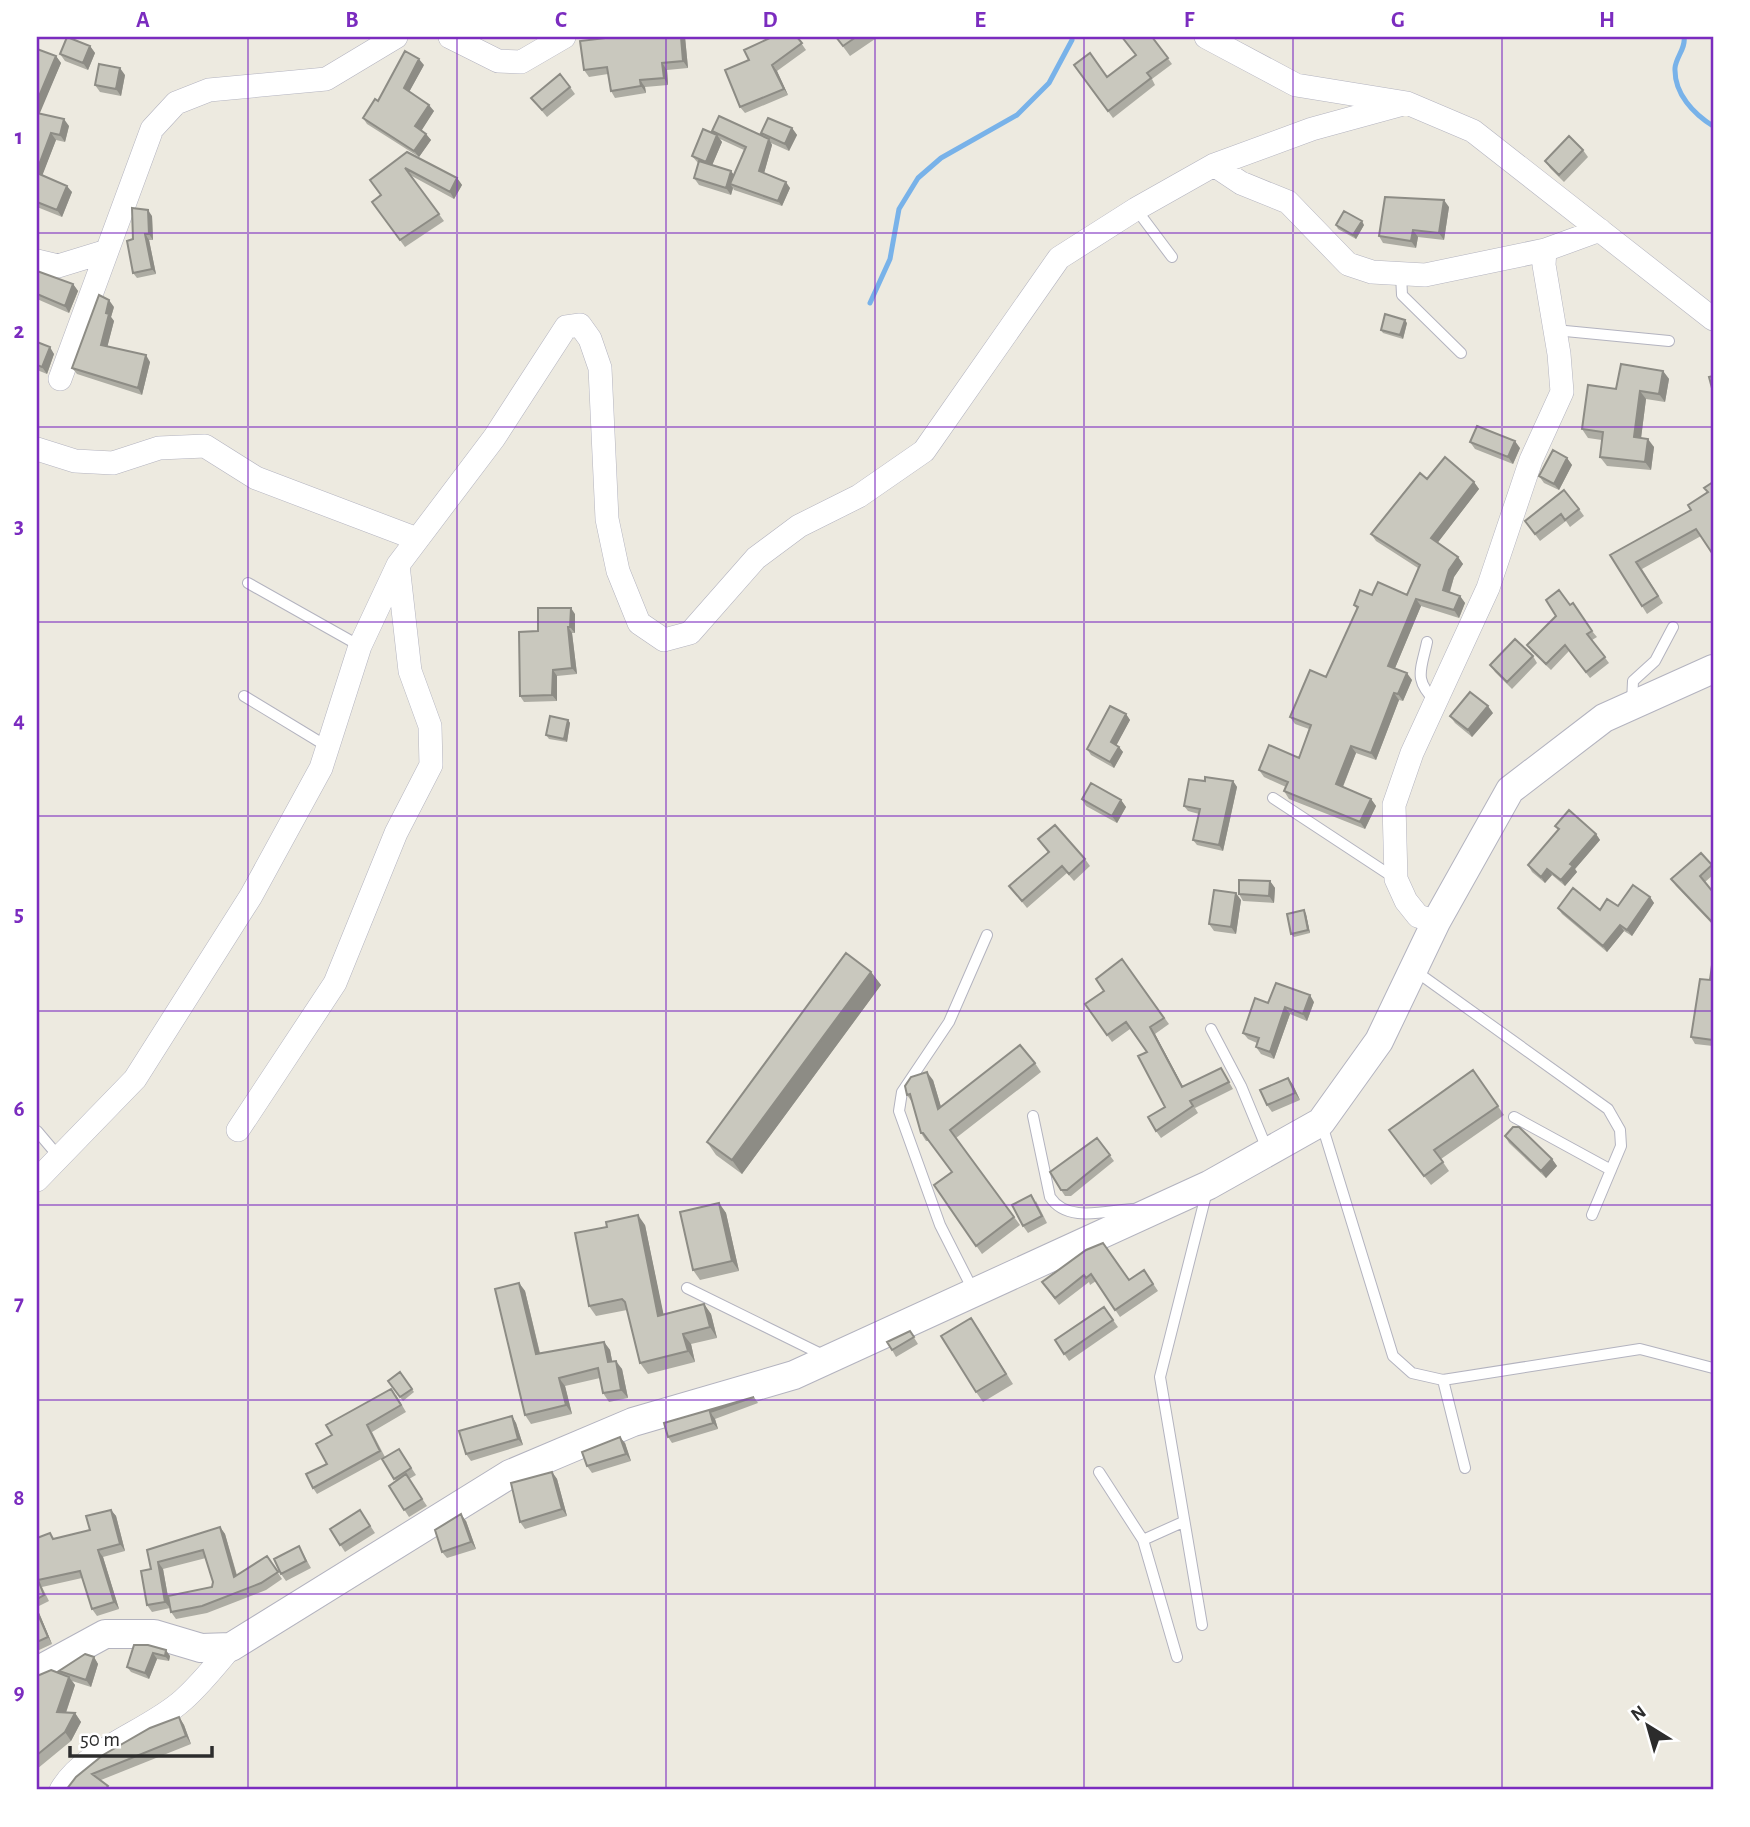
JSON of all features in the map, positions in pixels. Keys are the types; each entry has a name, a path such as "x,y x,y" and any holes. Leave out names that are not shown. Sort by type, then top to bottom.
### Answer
{"street":[{"path":"60,379 152,129 176,103 209,90 327,79 396,37"},
{"path":"450,37 498,61 521,62 564,37"},
{"path":"1206,37 1296,85 1406,103 1473,131 1713,319"},
{"path":"37,1180 135,1079 251,896 321,768 360,646 398,565 494,438 566,327 580,325 590,339 600,368 607,519 628,600 639,623 664,640 690,634 755,558 799,526 859,496 924,451 1059,258 1136,209 1214,165 1312,129 1406,103"},
{"path":"1214,165 1241,183 1288,202 1348,264 1372,272 1425,275 1545,250 1600,230"},
{"path":"1436,922 1418,916 1406,901 1396,878 1394,805 1412,753 1488,588 1531,460 1562,392 1544,265 1545,250"},
{"path":"37,261 58,266 107,251"},
{"path":"37,449 75,461 113,463 159,448 205,446 256,478 417,539"},
{"path":"238,1130 335,983 396,833 431,765 430,726 410,671 398,565"},
{"path":"61,1790 67,1780 111,1747 182,1701 231,1647 510,1474 633,1422 794,1375 831,1359 1209,1185 1321,1122 1379,1041 1436,922 1510,790 1604,718 1713,669"},
{"path":"37,1671 105,1634 154,1634 201,1648 231,1647"}],"lane":[{"path":"1136,209 1172,257"},
{"path":"1401,274 1402,295 1407,302 1461,353"},
{"path":"1555,330 1669,341"},
{"path":"248,583 360,646"},
{"path":"1632,706 1633,681 1655,661 1673,627"},
{"path":"1427,642 1420,677 1421,687 1436,702"},
{"path":"244,696 328,747"},
{"path":"1273,798 1396,878"},
{"path":"975,1293 940,1225 899,1111 902,1092 949,1022 987,935"},
{"path":"1414,970 1608,1109 1620,1130 1620,1146 1592,1215"},
{"path":"1211,1029 1241,1086 1269,1152"},
{"path":"1033,1116 1050,1196 1056,1206 1068,1214 1157,1208"},
{"path":"1514,1117 1611,1170"},
{"path":"1321,1122 1393,1356 1412,1373 1444,1380 1640,1349 1713,1368"},
{"path":"37,1130 59,1157"},
{"path":"1202,1625 1160,1377 1209,1185"},
{"path":"687,1288 831,1359"},
{"path":"1444,1380 1465,1468"},
{"path":"1099,1472 1143,1540 1177,1657"},
{"path":"1143,1540 1183,1522"}],"building":[{"path":"67,37 90,46 83,63 60,54"},
{"path":"614,37 681,37 683,61 662,63 664,78 640,80 641,86 611,91 607,67 584,70 580,41"},
{"path":"769,37 797,37 802,43 772,65 784,89 740,107 725,70 749,60 744,50"},
{"path":"836,37 856,37 843,46"},
{"path":"1122,37 1152,37 1168,58 1147,73 1151,78 1108,111 1074,65 1090,53 1107,77 1136,55"},
{"path":"37,49 56,56 37,101"},
{"path":"405,51 419,59 404,88 429,105 415,126 426,134 414,151 363,118 375,99 378,101"},
{"path":"99,64 120,68 116,89 95,85"},
{"path":"560,74 570,87 542,110 531,98"},
{"path":"37,113 64,119 60,135 51,133 37,170"},
{"path":"719,116 769,139 759,171 786,182 778,201 730,184 746,147 712,131"},
{"path":"768,118 792,128 785,144 761,133"},
{"path":"703,129 717,135 706,162 692,156"},
{"path":"1569,136 1583,150 1559,175 1545,161"},
{"path":"407,152 457,178 450,192 405,168 439,214 400,240 372,202 381,195 370,180"},
{"path":"699,161 731,171 726,188 694,178"},
{"path":"37,173 67,186 57,210 37,202"},
{"path":"1385,197 1444,200 1439,233 1413,230 1411,241 1379,236"},
{"path":"132,208 148,210 149,234 145,234 152,269 133,273 127,241 133,239"},
{"path":"1344,211 1362,221 1353,235 1336,225"},
{"path":"37,271 73,284 65,306 37,294"},
{"path":"99,295 109,300 106,313 109,314 101,345 146,355 138,388 72,368"},
{"path":"1385,314 1405,320 1400,335 1381,330"},
{"path":"37,342 50,347 42,367 37,365"},
{"path":"1621,364 1663,371 1659,394 1640,391 1634,437 1648,439 1645,462 1600,457 1603,432 1582,429 1588,385 1616,389"},
{"path":"1713,376 1713,392 1709,377"},
{"path":"1477,426 1515,441 1508,457 1470,442"},
{"path":"1553,450 1567,458 1554,484 1539,476"},
{"path":"1445,457 1474,482 1431,538 1458,557 1449,570 1443,590 1460,596 1454,610 1416,599 1388,666 1407,673 1398,694 1394,693 1371,753 1351,746 1336,784 1371,799 1360,822 1284,791 1288,782 1259,770 1269,745 1299,758 1311,725 1290,717 1310,670 1326,677 1358,607 1354,605 1360,590 1372,595 1378,582 1407,595 1420,565 1371,534 1420,473 1427,479"},
{"path":"1713,482 1713,552 1696,529 1636,562 1658,596 1642,606 1610,555 1691,510 1688,505 1708,492 1704,488"},
{"path":"1564,490 1579,509 1565,520 1561,514 1535,534 1525,521"},
{"path":"1559,590 1570,605 1573,603 1592,631 1587,634 1605,657 1586,672 1565,645 1546,664 1527,645 1556,616 1546,600"},
{"path":"538,608 571,608 568,627 572,668 553,670 552,695 520,696 519,632 538,631"},
{"path":"1515,639 1533,656 1507,682 1490,665"},
{"path":"1470,692 1488,706 1468,730 1450,716"},
{"path":"1110,706 1126,714 1111,742 1119,747 1110,762 1087,749"},
{"path":"550,716 568,720 564,739 546,735"},
{"path":"1205,777 1233,781 1219,845 1193,840 1200,809 1184,806 1189,779 1205,781"},
{"path":"1091,783 1121,800 1112,816 1082,799"},
{"path":"1569,810 1596,834 1570,864 1573,866 1561,880 1547,869 1541,877 1528,865 1559,829 1555,826"},
{"path":"1055,825 1085,859 1069,874 1062,866 1022,901 1009,886 1049,852 1038,839"},
{"path":"1701,853 1712,865 1700,876 1713,892 1713,923 1671,879"},
{"path":"1239,880 1270,881 1269,896 1239,894"},
{"path":"1633,885 1650,897 1627,930 1620,925 1603,946 1558,908 1573,888 1600,910 1607,899 1618,906"},
{"path":"1214,890 1236,893 1231,927 1209,924"},
{"path":"1304,910 1308,930 1291,934 1287,914"},
{"path":"846,953 871,972 732,1160 707,1142"},
{"path":"1122,959 1164,1018 1150,1027 1182,1087 1221,1068 1229,1082 1190,1101 1193,1106 1156,1131 1148,1117 1165,1107 1138,1056 1147,1052 1126,1022 1107,1035 1085,1004 1104,991 1096,979"},
{"path":"1712,965 1713,1040 1691,1037 1700,979 1710,980"},
{"path":"1276,983 1310,995 1303,1014 1285,1007 1270,1052 1256,1047 1259,1038 1243,1033 1255,998 1268,1003"},
{"path":"1020,1045 1035,1063 950,1130 1014,1217 976,1246 934,1185 952,1172 921,1133 910,1094 907,1095 905,1086 911,1077 927,1072 938,1109"},
{"path":"1473,1070 1498,1106 1434,1150 1443,1162 1424,1176 1389,1130"},
{"path":"1288,1078 1295,1093 1267,1105 1260,1090"},
{"path":"1513,1127 1519,1127 1552,1159 1541,1171 1505,1136"},
{"path":"1097,1138 1110,1155 1067,1190 1061,1190 1050,1172"},
{"path":"1031,1195 1042,1216 1023,1226 1012,1205"},
{"path":"719,1203 732,1261 693,1270 680,1212"},
{"path":"638,1215 658,1316 704,1304 710,1327 683,1334 688,1351 640,1363 625,1302 622,1299 589,1306 575,1233 607,1227 606,1222"},
{"path":"1103,1243 1129,1280 1144,1270 1153,1284 1115,1310 1091,1274 1086,1278 1084,1275 1055,1298 1042,1282 1086,1250"},
{"path":"519,1283 536,1354 604,1342 608,1362 616,1361 621,1390 603,1393 598,1368 559,1378 566,1405 525,1415 495,1289"},
{"path":"1104,1307 1113,1320 1064,1354 1055,1340"},
{"path":"971,1318 1006,1374 976,1392 941,1336"},
{"path":"910,1331 914,1337 892,1350 887,1342"},
{"path":"400,1372 412,1389 400,1397 388,1381"},
{"path":"391,1389 401,1405 367,1425 380,1451 313,1488 306,1474 327,1464 316,1444 332,1435 326,1425"},
{"path":"754,1397 710,1412 713,1423 668,1437 664,1423"},
{"path":"512,1416 518,1439 466,1454 459,1431"},
{"path":"620,1437 626,1454 587,1466 582,1452"},
{"path":"399,1449 411,1468 394,1479 382,1459"},
{"path":"552,1472 562,1509 520,1522 511,1483"},
{"path":"406,1474 422,1499 404,1510 389,1486"},
{"path":"111,1510 120,1544 98,1550 114,1602 92,1609 80,1571 38,1580 44,1595 37,1599 37,1538 50,1533 53,1539 90,1530 86,1516"},
{"path":"360,1510 370,1526 340,1545 330,1529"},
{"path":"461,1514 471,1542 442,1552 435,1530"},
{"path":"220,1527 234,1577 267,1556 278,1572 261,1583 202,1606 171,1612 168,1596 212,1587 213,1582 203,1550 158,1562 165,1602 147,1605 141,1571 151,1569 147,1550"},
{"path":"299,1546 306,1561 281,1574 274,1559"},
{"path":"37,1612 48,1637 37,1642"},
{"path":"134,1645 148,1645 166,1650 165,1656 153,1653 145,1673 127,1667"},
{"path":"85,1654 94,1657 86,1680 59,1671"},
{"path":"51,1670 69,1677 57,1712 75,1713 65,1732 37,1755 37,1676"},
{"path":"179,1717 186,1736 92,1774 108,1786 105,1790 66,1790 76,1777 103,1755 150,1728"}],"waterway":[{"path":"1684,37 1684,45 1675,68 1678,86 1692,109 1713,126"},
{"path":"870,303 890,259 899,209 918,178 941,158 1017,115 1049,83 1072,40"}]}
